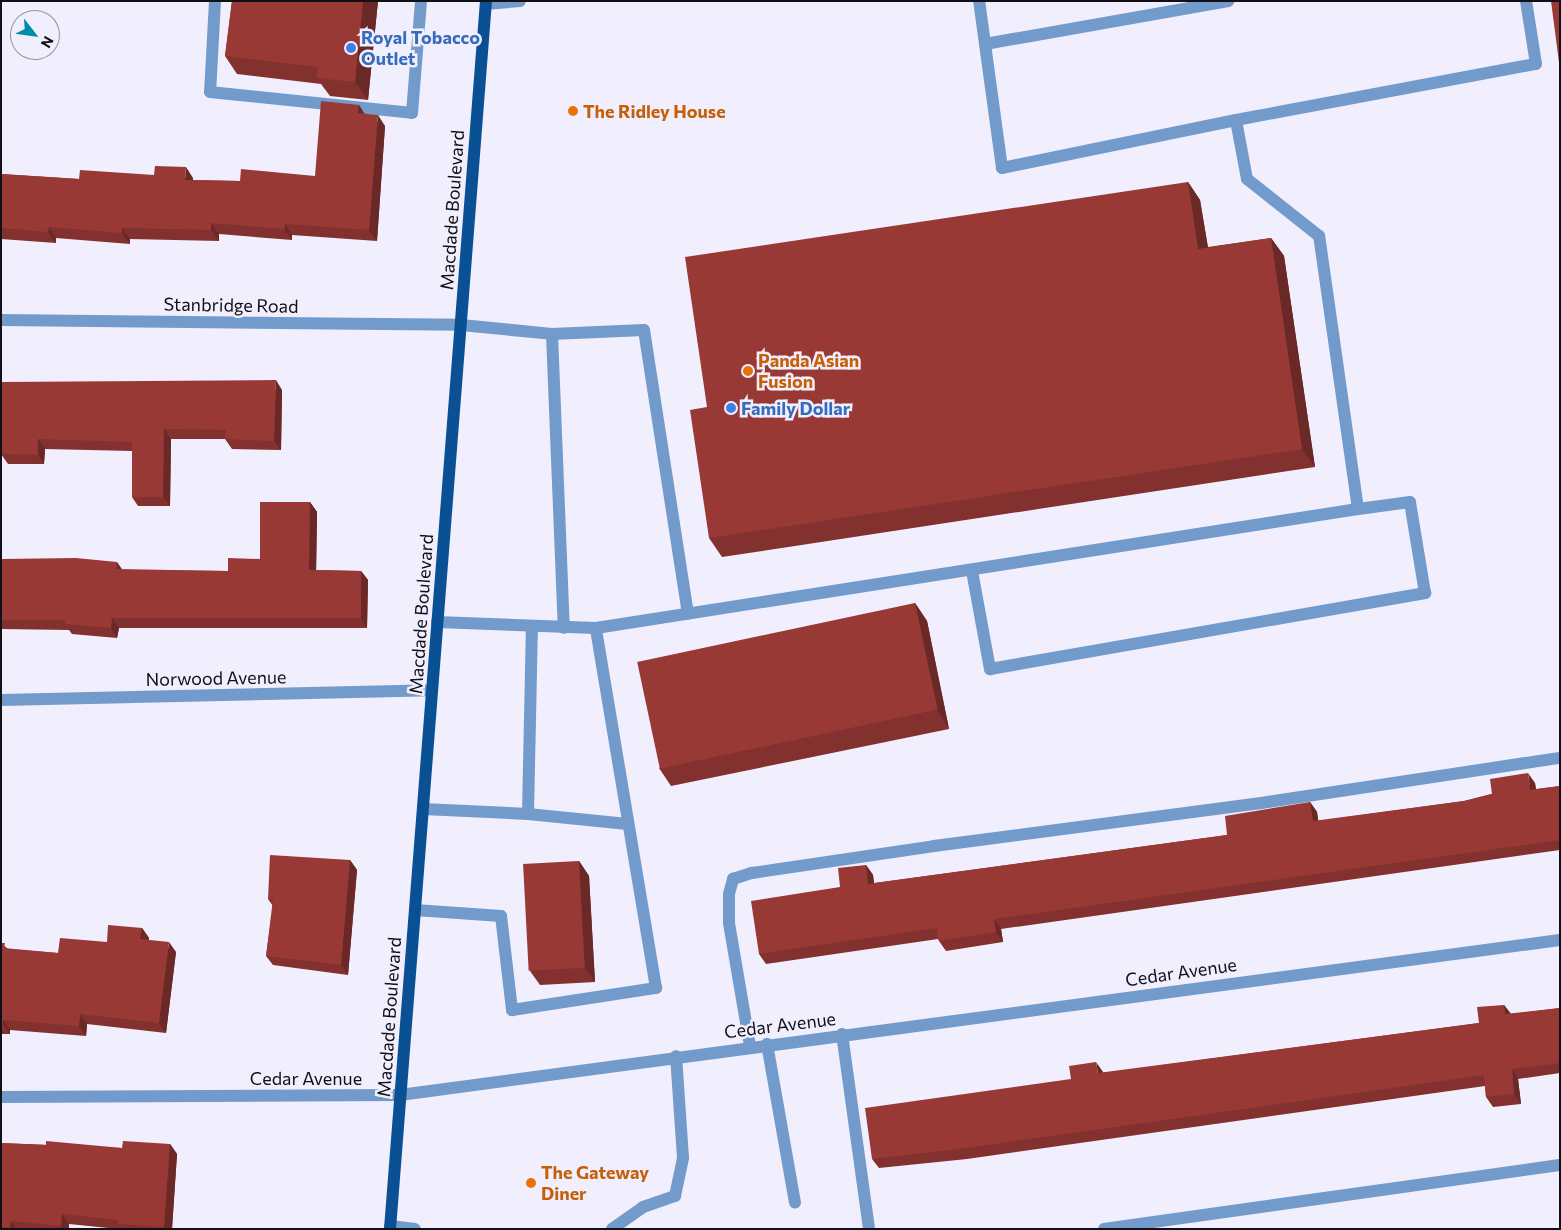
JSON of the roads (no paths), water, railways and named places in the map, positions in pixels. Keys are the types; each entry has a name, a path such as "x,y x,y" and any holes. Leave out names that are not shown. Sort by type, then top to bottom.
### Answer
{"main road":[{"name":"Macdade Boulevard","path":"390,1228 486,3"}],"street":[{"path":"215,1 210,92 412,113 421,1"},
{"path":"486,3 520,1"},
{"path":"979,1 1002,168 1236,120 1536,64 1526,1"},
{"path":"985,44 1228,1"},
{"path":"1236,120 1247,179 1318,236 1358,509"},
{"name":"Stanbridge Road","path":"1,320 461,324 552,334 644,330 688,614"},
{"path":"552,334 564,628"},
{"path":"437,622 596,628 1410,502 1425,594 990,669 972,571"},
{"path":"528,814 532,627"},
{"path":"415,910 501,916 512,1010 656,988 596,628"},
{"name":"Norwood Avenue","path":"1,700 432,690"},
{"path":"750,1046 729,923 729,894 734,879 752,873 1261,803 1560,758"},
{"path":"423,809 528,814 628,824"},
{"name":"Cedar Avenue","path":"1,1097 400,1095 750,1046 1560,940"},
{"path":"842,1034 869,1229"},
{"path":"766,1044 795,1203"},
{"path":"612,1229 643,1207 675,1196 684,1158 676,1056"},
{"path":"1104,1229 1560,1165"},
{"path":"390,1228 415,1229"}],"place":[{"name":"Royal Tobacco Outlet","path":"351,48"},
{"name":"The Ridley House","path":"573,111"},
{"name":"Panda Asian Fusion","path":"748,371"},
{"name":"Family Dollar","path":"731,408"},
{"name":"The Gateway Diner","path":"531,1183"}]}
